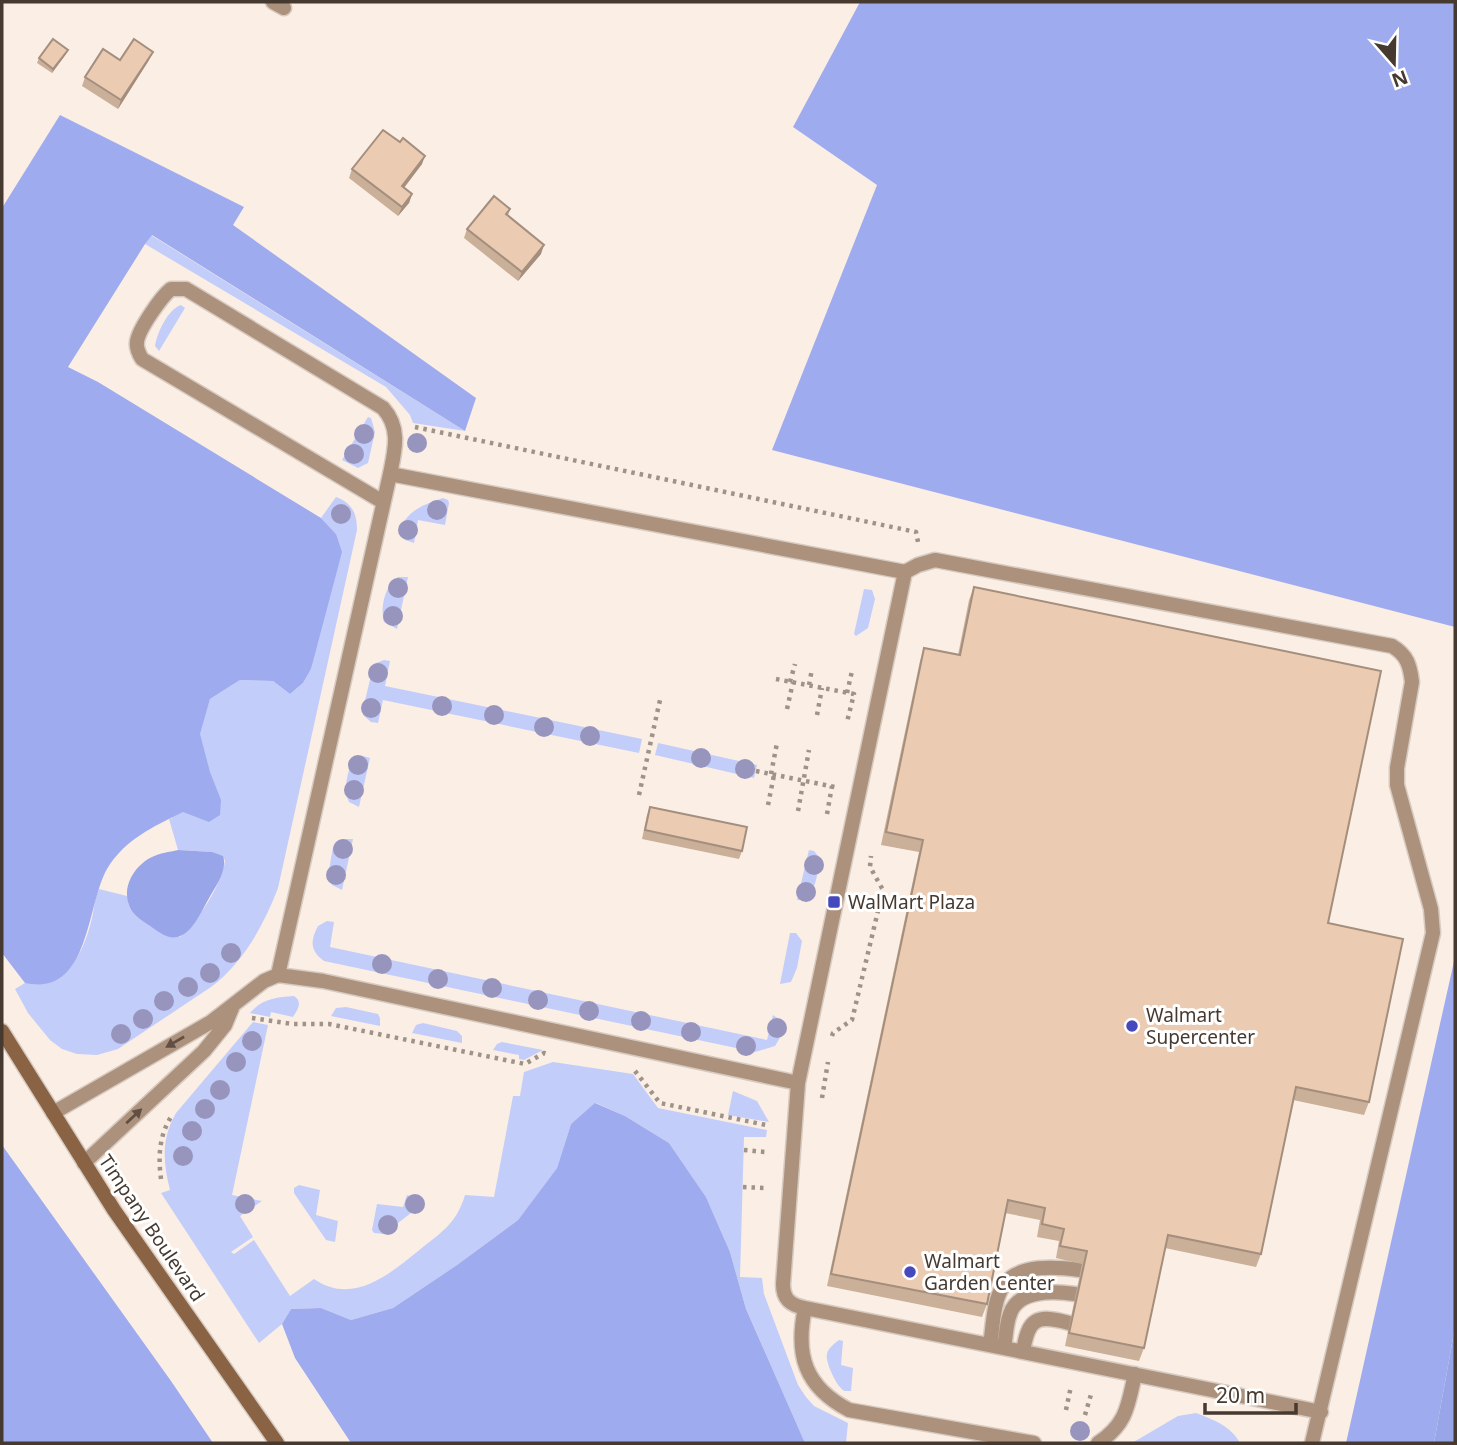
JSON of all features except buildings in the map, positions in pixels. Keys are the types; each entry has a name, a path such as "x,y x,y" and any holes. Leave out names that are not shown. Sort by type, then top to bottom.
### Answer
{"main road":[{"name":"Timpany Boulevard","path":"2,1031 114,1210 277,1443"}],"lane":[{"path":"278,975 390,474 396,436 394,425 383,408 186,289 171,289 164,295 136,343 142,359 383,502"},
{"path":"390,474 905,572 935,560 1381,643 1401,651 1407,659 1412,682 1397,768 1397,785 1431,909 1433,933 1312,1443"},
{"path":"905,572 798,1083 783,1284 786,1298 805,1308 1321,1412"},
{"path":"53,1113 211,1022 264,981 278,975 323,981 798,1083"},
{"path":"85,1163 204,1051 225,1025 233,1006"},
{"path":"997,1346 998,1299 1006,1282 1018,1275 1048,1267 1080,1270"},
{"path":"997,1346 1016,1303 1047,1292 1075,1294"},
{"path":"805,1308 800,1339 805,1365 820,1390 836,1403 849,1410 1034,1443"},
{"path":"1023,1352 1026,1330 1035,1321 1051,1318 1069,1323"},
{"path":"1098,1443 1113,1433 1120,1423 1127,1409 1135,1374"}],"path":[{"path":"415,427 916,532 918,543"},
{"path":"787,709 795,664"},
{"path":"809,685 812,669"},
{"path":"847,693 852,671"},
{"path":"776,679 854,694 847,722"},
{"path":"817,715 822,688"},
{"path":"639,795 660,700"},
{"path":"768,805 777,743"},
{"path":"798,811 809,750"},
{"path":"756,771 834,787 827,814"},
{"path":"831,1046 833,1033 852,1020 883,890 870,867 873,846"},
{"path":"244,1027 252,1017 292,1024 329,1024 525,1063 544,1053 557,1056"},
{"path":"820,1107 829,1058"},
{"path":"622,1069 635,1071 660,1103 766,1125"},
{"path":"160,1180 163,1130 179,1106"},
{"path":"744,1150 765,1152"},
{"path":"743,1187 764,1188"},
{"path":"1066,1410 1071,1386"},
{"path":"1085,1415 1092,1391"}],"shaded area":[{"path":"860,2 1455,2 1455,627 772,450 877,185 793,127"},
{"path":"60,115 244,207 233,225 476,398 465,431 152,235 145,244 68,367 98,382 321,518 336,534 342,552 311,669 303,683 290,694 273,681 240,680 210,699 200,734 221,800 220,815 209,822 183,812 140,835 122,850 107,869 100,885 89,925 74,963 62,976 46,984 25,983 2,953 2,208"},
{"path":"151,235 465,431 413,423 410,415 386,387 145,244"},
{"path":"181,305 185,308 159,351 155,346 161,328 172,311"},
{"path":"368,417 371,418 375,432 368,463 358,468 342,460"},
{"path":"336,497 352,509 357,530 278,888 266,916 243,955 211,987 118,1049 97,1055 77,1054 62,1049 50,1040 28,1013 15,989 25,983 50,981 69,968 83,947 99,889 127,896 129,905 180,937 202,912 220,879 225,860 212,852 178,850 169,819 172,818 210,699 240,680 273,681 290,694 303,683 311,669 336,534 321,518"},
{"path":"443,498 449,503 445,525 418,520 414,543 405,540 401,528 408,517 424,505"},
{"path":"398,577 408,577 397,629 384,622 383,610 387,591"},
{"path":"864,589 872,590 875,599 868,628 856,636 854,634"},
{"path":"384,660 390,661 385,686 642,739 639,753 383,700 378,723 371,722 363,715 363,709 373,667"},
{"path":"658,743 757,765 754,778 655,755"},
{"path":"356,757 370,758 359,807 349,802 346,785 353,762"},
{"path":"342,839 353,839 342,890 332,885 328,876 333,847"},
{"path":"178,850 212,852 223,856 224,867 196,922 187,932 174,937 161,934 136,916 128,903 127,895 130,880 139,866 155,856"},
{"path":"809,850 818,856 816,879 807,900 797,900"},
{"path":"327,921 334,922 330,947 767,1040 773,1015 783,1022 781,1036 775,1046 755,1052 324,961 316,953 313,941 318,926"},
{"path":"790,933 796,933 802,941 797,968 791,982 780,984"},
{"path":"1455,957 1455,1327 1434,1443 1346,1443"},
{"path":"294,996 299,1003 293,1017 271,1012 270,1017 250,1013 270,1000"},
{"path":"346,1007 378,1014 380,1026 331,1016 336,1008"},
{"path":"253,1022 268,1025 232,1195 262,1201 240,1216 253,1237 231,1252 234,1254 254,1240 290,1296 314,1279 342,1289 355,1288 381,1278 440,1234 457,1214 465,1195 494,1197 513,1096 520,1096 524,1072 553,1062 633,1074 658,1108 767,1130 766,1137 744,1137 740,1277 762,1278 764,1294 798,1385 814,1406 848,1423 846,1443 805,1443 746,1309 730,1252 706,1197 669,1143 625,1116 596,1103 571,1124 557,1168 518,1220 457,1265 393,1308 351,1320 321,1308 291,1309 282,1324 259,1343 161,1193 170,1190 165,1151 168,1132 176,1113"},
{"path":"423,1023 457,1031 462,1036 462,1043 412,1033 416,1025"},
{"path":"502,1042 543,1050 524,1060 519,1059 519,1055 493,1050"},
{"path":"733,1091 757,1101 769,1122 728,1115"},
{"path":"595,1103 625,1116 669,1143 706,1197 730,1252 746,1309 805,1443 351,1443 295,1358 282,1324 291,1309 321,1308 351,1320 393,1308 457,1265 518,1220 557,1168 571,1124"},
{"path":"2,1145 171,1381 213,1443 2,1443"},
{"path":"299,1185 320,1190 316,1215 338,1221 335,1242 326,1240 294,1193 294,1188"},
{"path":"407,1195 425,1202 384,1234 374,1233 372,1230 377,1204 403,1207"},
{"path":"1455,1327 1455,1443 1434,1443"},
{"path":"839,1340 843,1341 841,1365 853,1368 851,1391 844,1390 838,1384 827,1361 829,1350"},
{"path":"1196,1413 1227,1428 1240,1443 1132,1443 1178,1416"}],"place":[{"name":"WalMart Plaza","path":"834,902"},
{"name":"Walmart Supercenter","path":"1132,1026"},
{"name":"Walmart Garden Center","path":"910,1272"}]}
